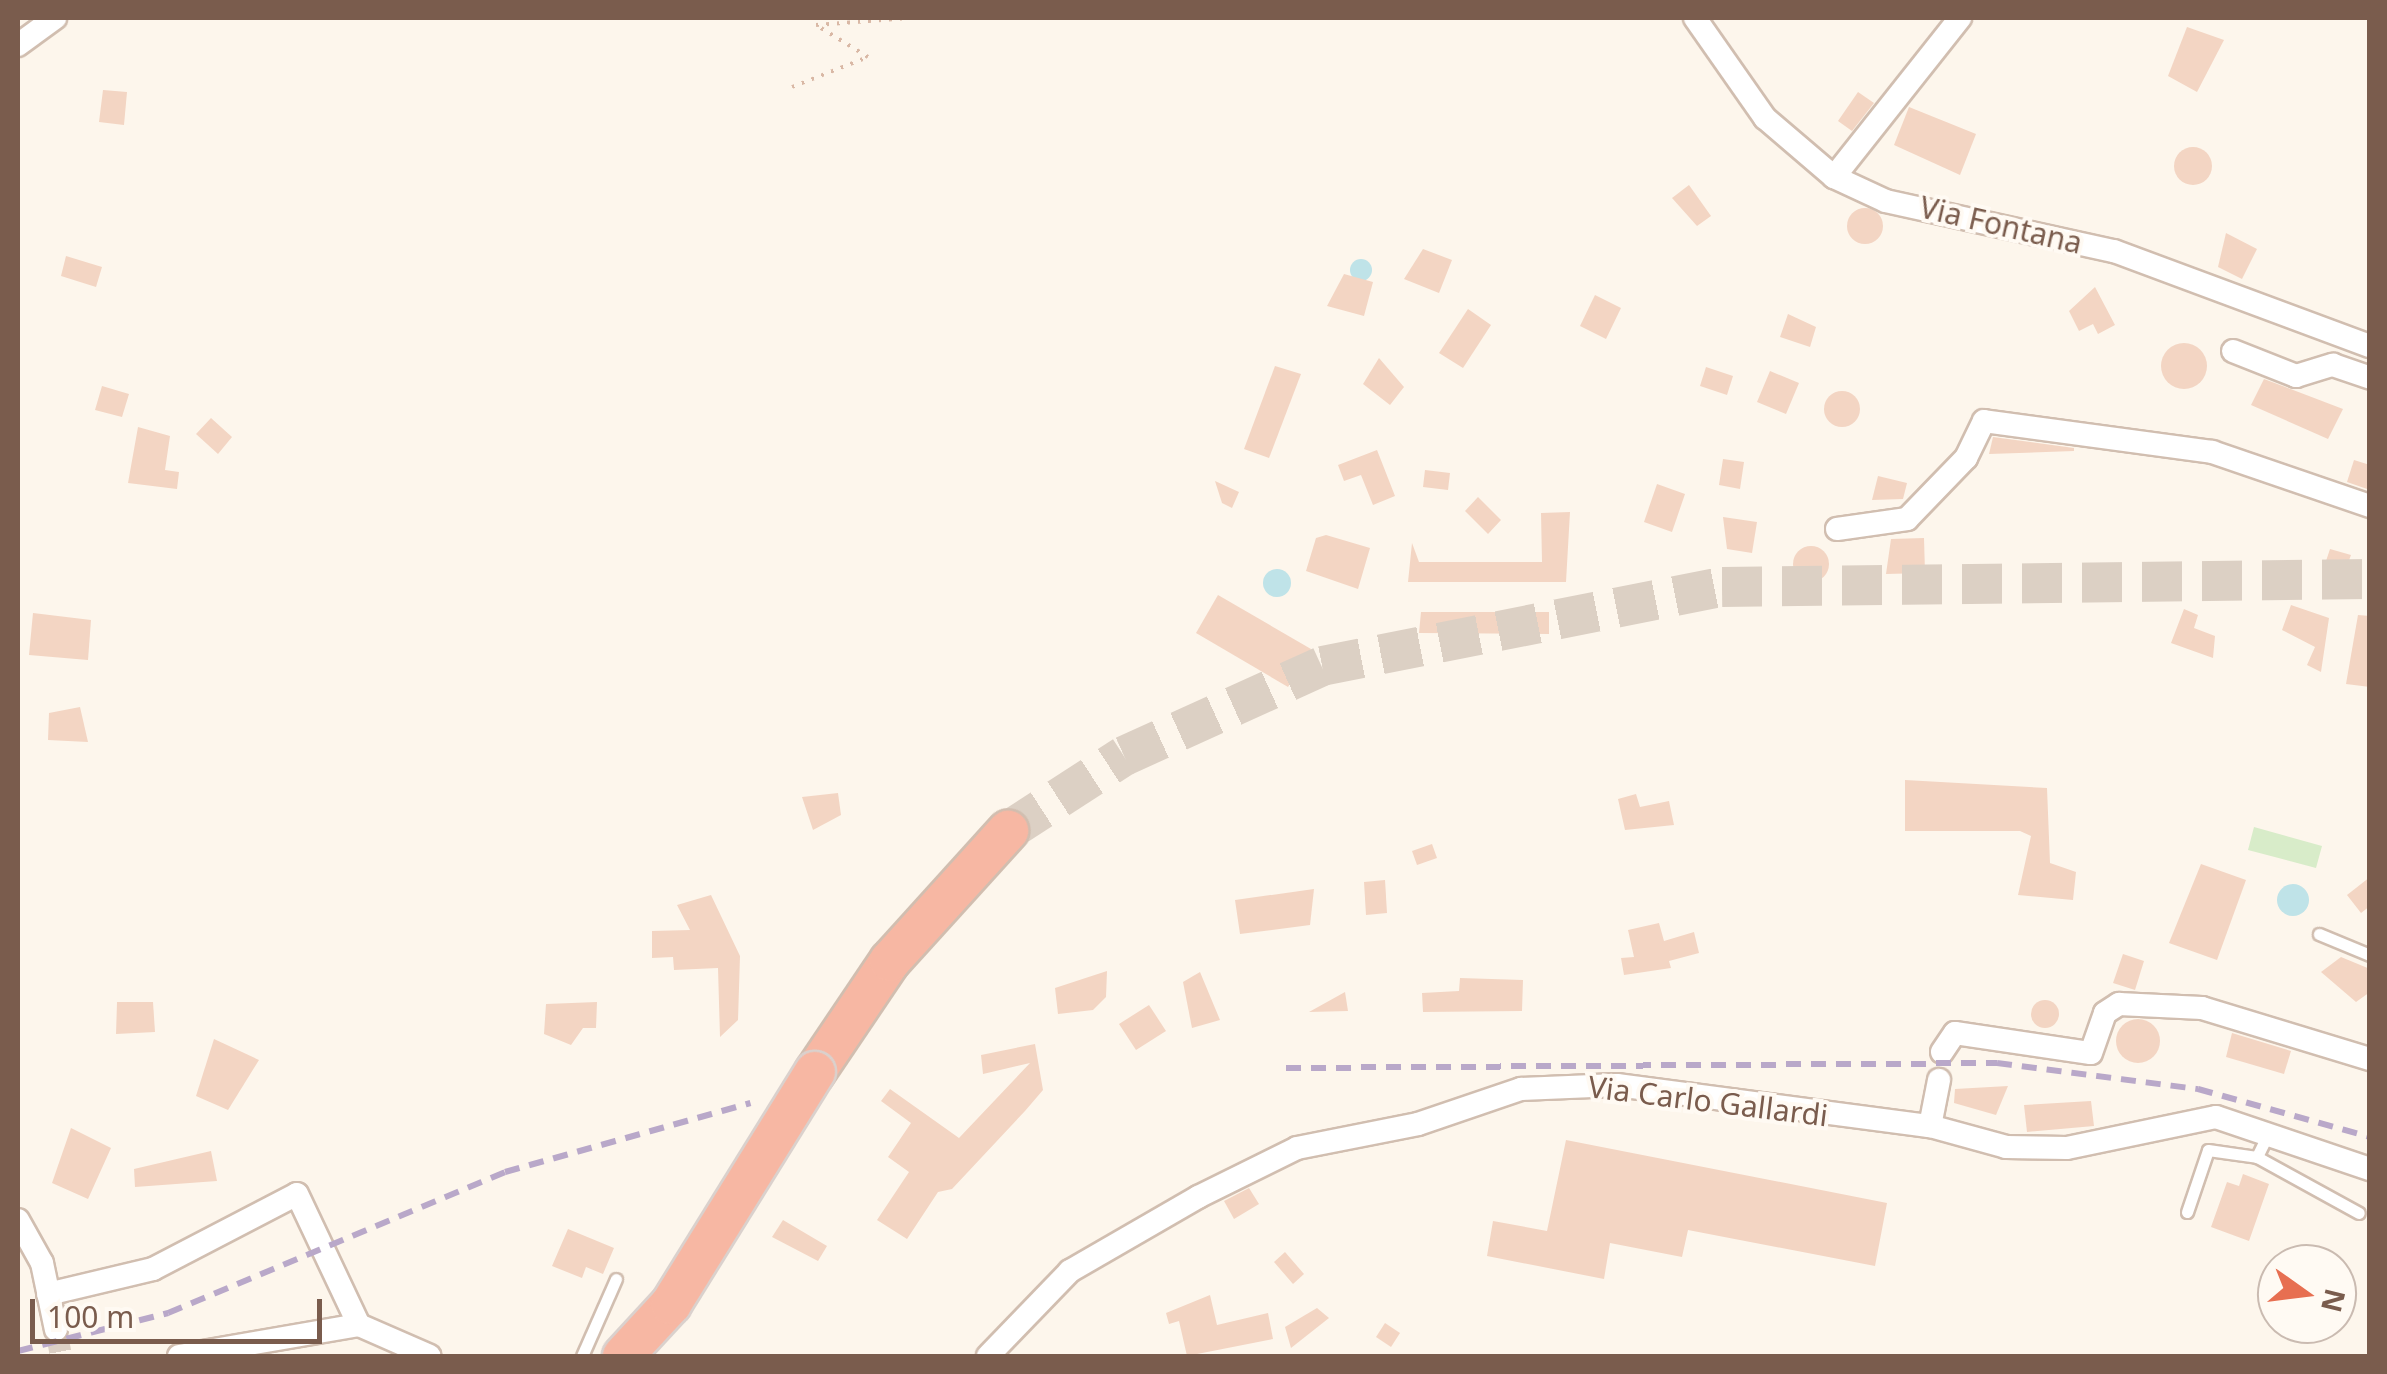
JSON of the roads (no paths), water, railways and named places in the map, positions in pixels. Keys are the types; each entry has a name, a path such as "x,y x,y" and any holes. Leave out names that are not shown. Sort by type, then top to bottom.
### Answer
{"highway":[{"path":"623,1356 671,1304 890,961 1008,831"}],"street":[{"path":"18,44 55,18"},
{"name":"Via Fontana","path":"1696,18 1765,118 1834,178 1886,201 2114,251 2370,346"},
{"path":"1834,178 1960,18"},
{"path":"2233,351 2296,376 2333,364 2370,378"},
{"path":"1837,529 1906,519 1966,458 1984,421 2212,452 2370,506"},
{"path":"1942,1052 1956,1033 2091,1053 2106,1013 2119,1004 2202,1008 2370,1059"},
{"path":"1930,1126 1940,1080"},
{"name":"Via Carlo Gallardi","path":"988,1356 1070,1271 1198,1197 1297,1148 1418,1124 1521,1088 1616,1085 1930,1126 2006,1147 2067,1148 2183,1120 2270,1128 2370,1169"},
{"path":"48,1294 152,1269 297,1194 359,1325"},
{"path":"18,1220 48,1294 56,1330"},
{"path":"179,1356 359,1325 430,1356"}],"lane":[{"path":"2320,934 2370,954"},
{"path":"2256,1158 2270,1128"},
{"path":"2186,1212 2208,1150 2256,1158 2359,1213"},
{"path":"582,1356 616,1279"}],"water":[{"path":"1361,259 1369,262 1369,278 1361,281 1353,278 1350,270 1353,262"},
{"path":"1277,569 1287,573 1291,583 1287,593 1277,597 1267,593 1263,583 1267,573"},
{"path":"2293,884 2304,889 2309,900 2304,911 2293,916 2282,911 2277,900 2282,889"}],"tunnel":[{"path":"1008,831 1124,756 1322,666 1722,587 2370,579"},
{"path":"56,1330 61,1356"}],"railway":[{"path":"1286,1068 1997,1063 2198,1089 2370,1137"},
{"path":"18,1351 168,1313 505,1172 751,1103"}]}
